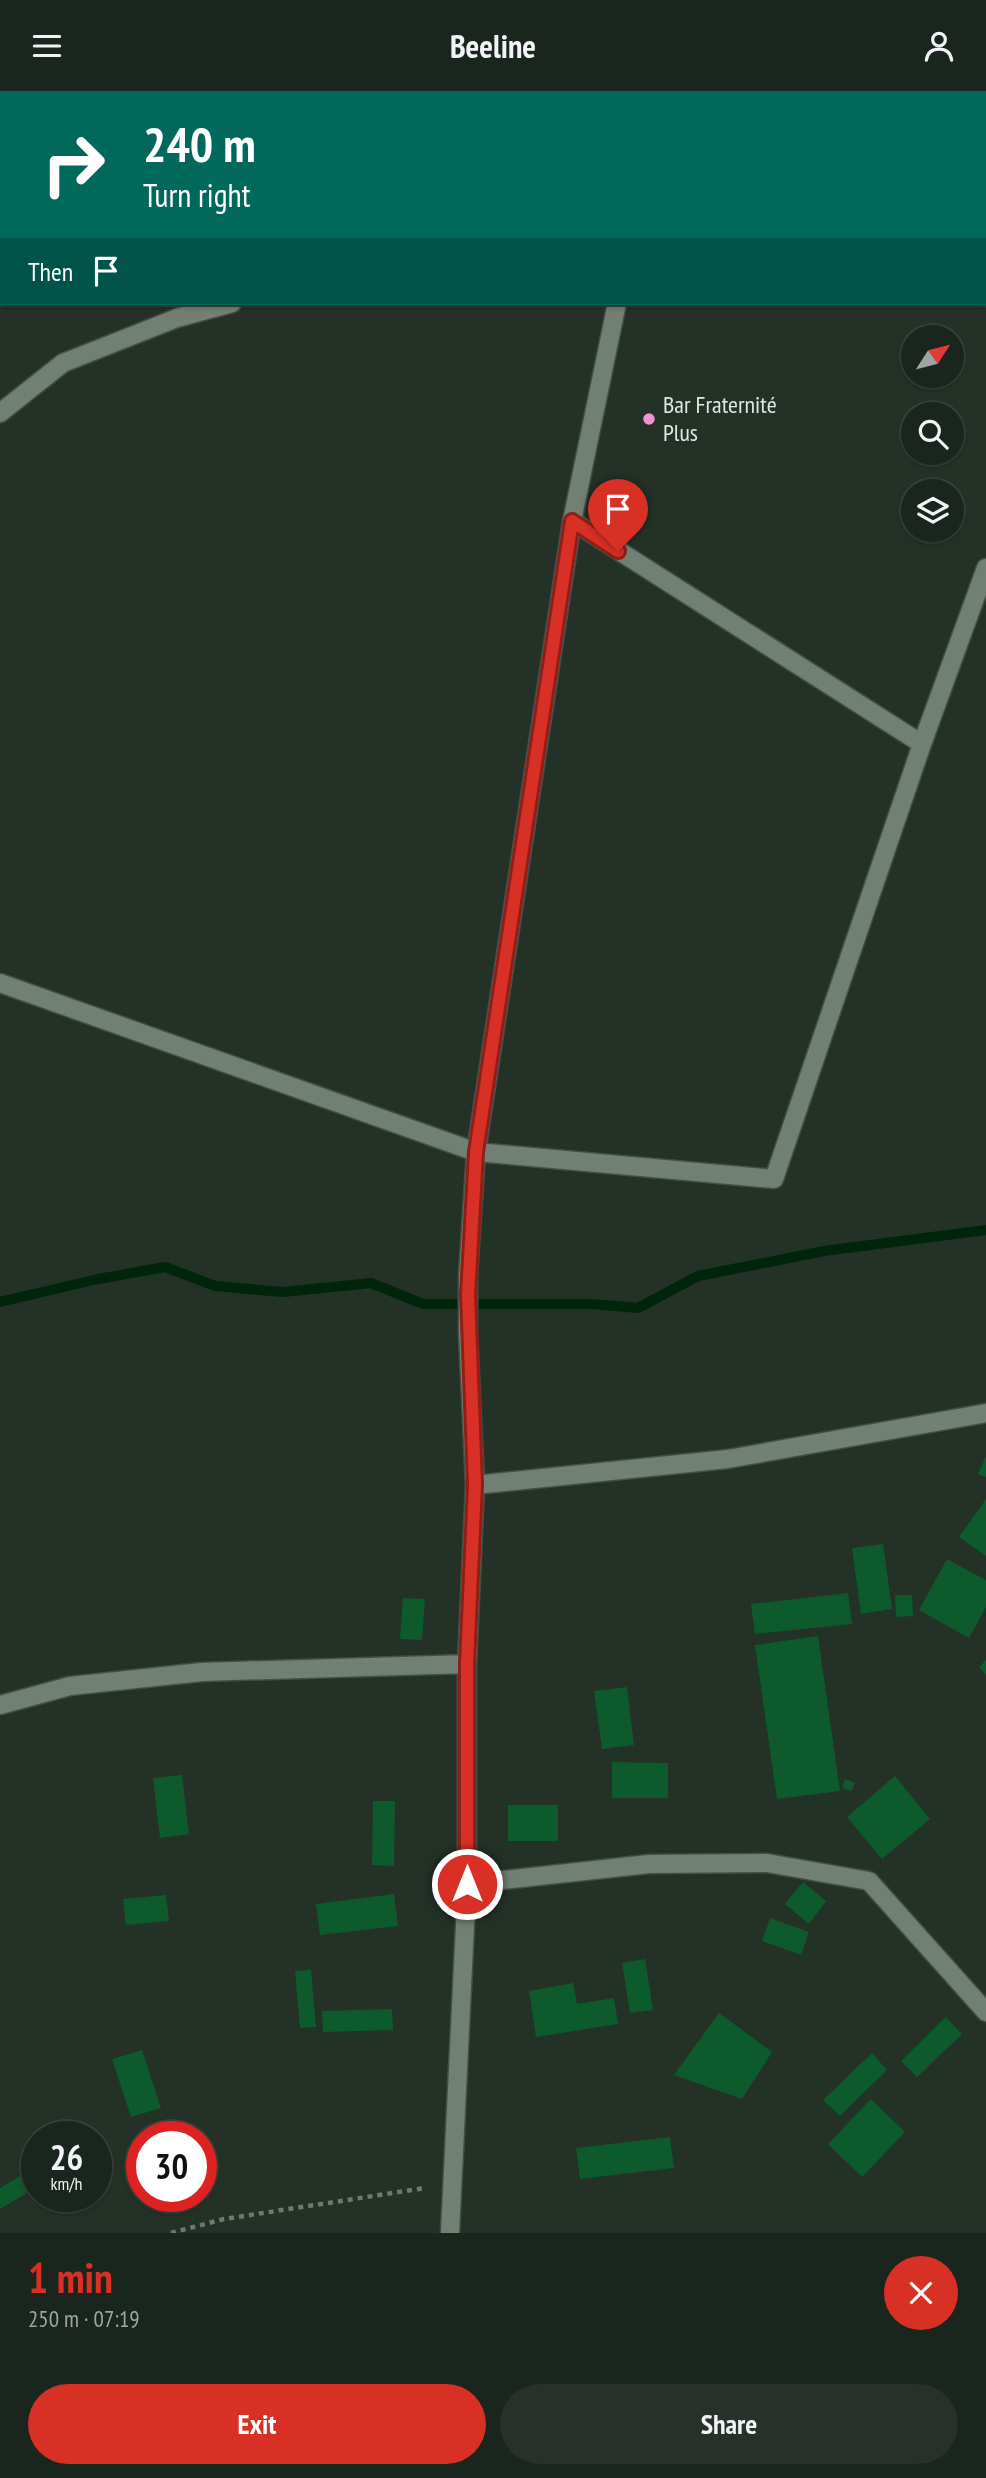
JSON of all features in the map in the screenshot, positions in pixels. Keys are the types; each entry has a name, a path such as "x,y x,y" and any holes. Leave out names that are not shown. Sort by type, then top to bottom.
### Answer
{"street":[{"path":"0,413 62,363 177,318 225,305"},
{"path":"450,2233 467,1884 467,1664 475,1485 468,1276 476,1152 572,521 617,305"},
{"path":"572,521 922,744"},
{"path":"0,982 476,1152 774,1179 922,744 986,568"},
{"path":"475,1485 728,1459 986,1413"},
{"path":"0,1705 70,1686 202,1672 467,1664"},
{"path":"467,1884 649,1864 741,1863 767,1863 869,1881 986,2012"}],"path":[{"path":"171,2233 224,2219 454,2184"}],"building":[{"path":"986,1456 986,1477 978,1474"},
{"path":"986,1499 986,1556 959,1537"},
{"path":"883,1544 892,1609 861,1614 852,1548"},
{"path":"947,1559 986,1580 986,1607 969,1638 919,1610"},
{"path":"848,1593 852,1624 755,1634 751,1604"},
{"path":"895,1595 912,1595 913,1616 896,1617"},
{"path":"403,1598 425,1599 422,1640 400,1639"},
{"path":"818,1636 840,1791 777,1799 755,1645"},
{"path":"986,1660 986,1675 979,1667"},
{"path":"627,1687 634,1745 602,1749 594,1691"},
{"path":"612,1762 668,1763 668,1798 612,1798"},
{"path":"182,1775 189,1834 160,1838 153,1778"},
{"path":"895,1776 930,1819 882,1859 847,1817"},
{"path":"845,1779 855,1783 851,1791 842,1788"},
{"path":"373,1801 395,1801 394,1866 372,1865"},
{"path":"508,1805 558,1805 558,1841 508,1841"},
{"path":"803,1882 826,1901 809,1924 785,1904"},
{"path":"394,1894 398,1926 320,1935 316,1904"},
{"path":"166,1895 169,1921 126,1925 123,1899"},
{"path":"770,1918 809,1932 801,1955 762,1941"},
{"path":"645,1959 653,2010 630,2013 622,1963"},
{"path":"311,1970 316,2027 300,2028 295,1971"},
{"path":"573,1983 577,2004 614,1998 618,2024 536,2037 529,1991"},
{"path":"392,2009 393,2030 323,2032 322,2011"},
{"path":"719,2013 772,2052 742,2099 674,2075"},
{"path":"946,2017 962,2034 917,2077 901,2061"},
{"path":"142,2050 161,2108 131,2117 112,2059"},
{"path":"872,2053 887,2070 840,2116 823,2100"},
{"path":"871,2099 905,2132 862,2177 828,2144"},
{"path":"670,2137 674,2168 580,2179 576,2148"},
{"path":"21,2176 21,2197 0,2209 0,2188"}],"waterway":[{"path":"0,1302 98,1279 165,1267 215,1286 283,1292 371,1283 423,1304 591,1304 638,1308 698,1276 824,1251 986,1230"}],"place":[{"name":"Bar Fraternité Plus","path":"649,419"}],"route":[{"path":"467,1884 467,1664 475,1485 468,1276 476,1152 572,521 618,551"}]}
